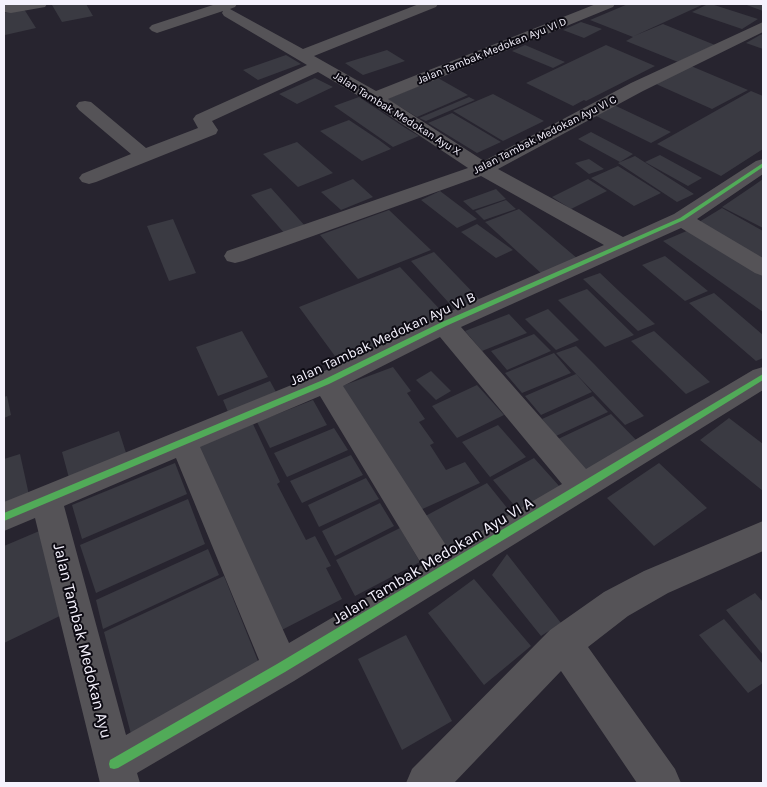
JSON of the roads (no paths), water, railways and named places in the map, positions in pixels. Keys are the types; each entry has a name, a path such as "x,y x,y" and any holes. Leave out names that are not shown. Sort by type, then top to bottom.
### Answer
{"street":[{"path":"4,8 11,9 40,4"},
{"path":"157,28 230,4"},
{"path":"302,55 431,4"},
{"name":"Jalan Tambak Medokan Ayu VI D","path":"375,98 608,4"},
{"name":"Jalan Tambak Medokan Ayu X","path":"246,7 228,13 375,98 483,169 622,246"},
{"name":"Jalan Tambak Medokan Ayu VI C","path":"235,256 483,169 637,87 763,26"},
{"path":"90,178 209,130 202,119 320,65"},
{"path":"85,106 144,156"},
{"name":"Jalan Tambak Medokan Ayu VI B","path":"4,517 326,382 444,324 682,219 763,165"},
{"path":"682,219 763,268"},
{"path":"444,324 583,487"},
{"name":"Jalan Tambak Medokan Ayu VI A","path":"117,774 281,668 763,377"},
{"path":"326,382 443,570"},
{"path":"183,441 281,668"},
{"name":"Jalan Tambak Medokan Ayu","path":"46,498 117,774"},
{"path":"426,783 562,643 616,604 656,582 760,542"},
{"path":"562,643 661,783"}]}
